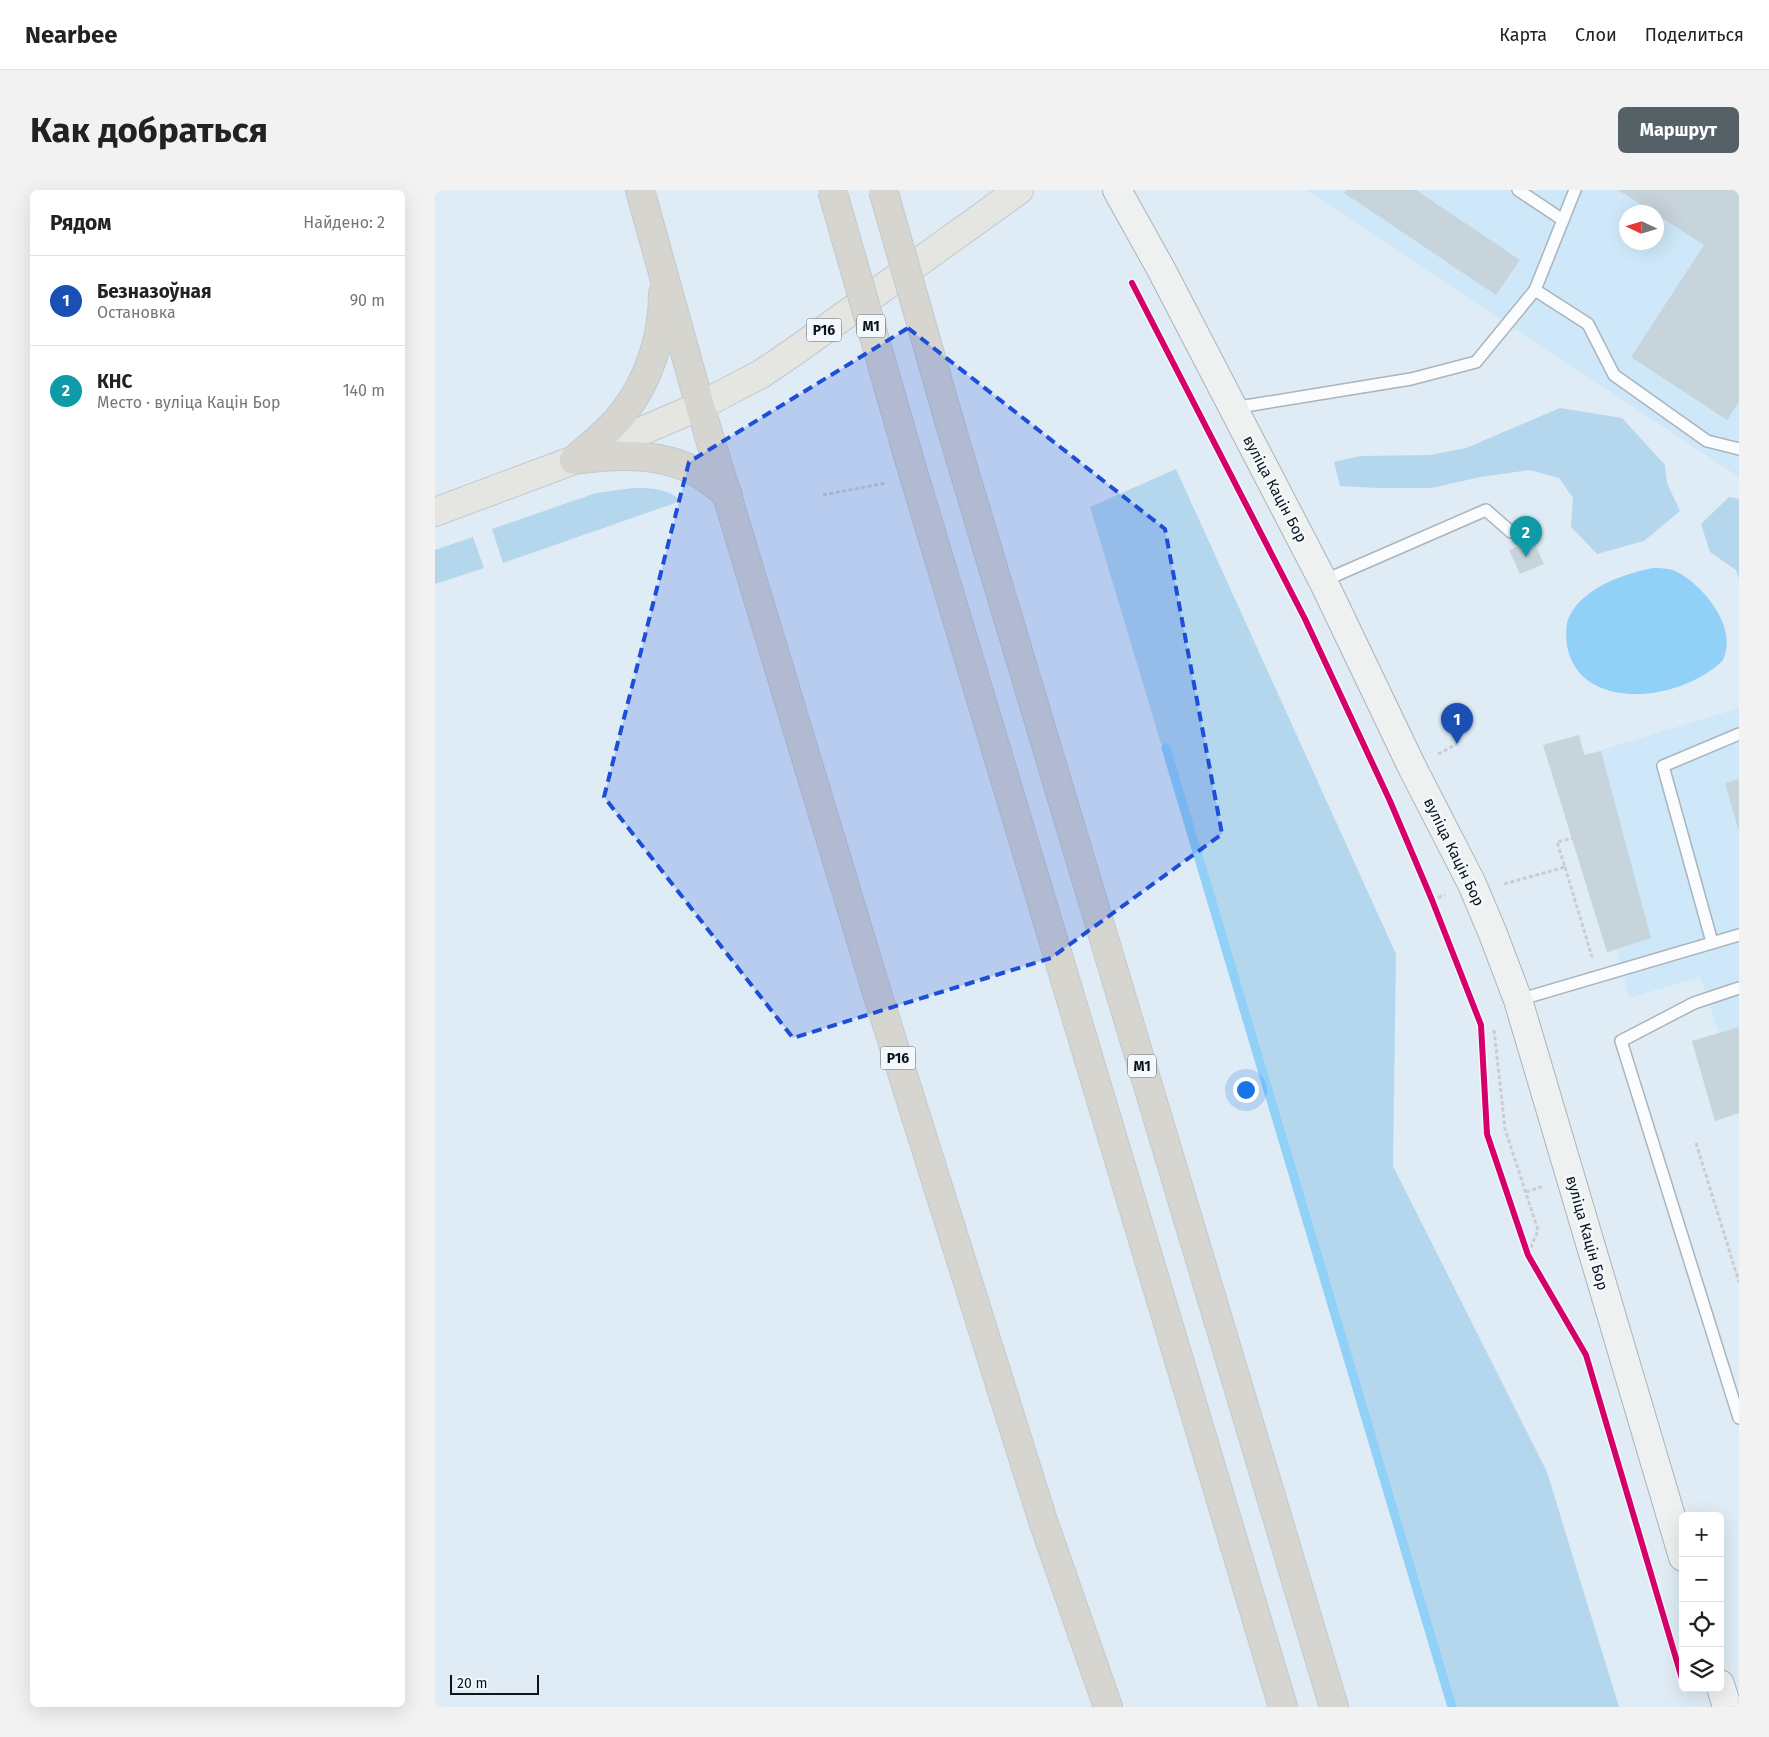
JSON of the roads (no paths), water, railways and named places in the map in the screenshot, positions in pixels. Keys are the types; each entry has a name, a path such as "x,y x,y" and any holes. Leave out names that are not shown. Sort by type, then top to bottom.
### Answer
{"highway":[{"name":"Р16","path":"640,190 700,406 880,1002 1043,1521 1107,1707"},
{"name":"М1","path":"832,190 913,469 1283,1707"},
{"name":"М1","path":"883,190 950,424 1334,1707"},
{"name":"Р16","path":"574,460 623,413 642,385 653,357 660,327 663,272"},
{"name":"Р16","path":"574,460 607,455 634,455 659,459 683,466 705,478 728,495"}],"main road":[{"name":"Р16","path":"435,512 574,460 700,406 761,374 1019,190"},
{"name":"вуліца Кацін Бор","path":"1117,190 1161,269 1323,581 1412,767 1471,884 1493,934 1518,1000 1679,1543"},
{"path":"1722,1692 1727,1707"}],"lane":[{"path":"1518,190 1563,220"},
{"path":"1233,408 1411,379 1476,362 1535,290 1575,190"},
{"path":"1535,290 1588,324 1614,375 1707,441 1739,449"},
{"path":"1323,581 1486,510 1511,532"},
{"path":"1712,942 1663,766 1739,734"},
{"path":"1518,1000 1739,935"},
{"path":"1739,988 1694,1003 1621,1042 1739,1418"}],"water":[{"path":"1653,568 1675,571 1686,577 1707,596 1722,621 1726,634 1727,648 1723,660 1711,671 1695,680 1660,692 1623,693 1605,689 1590,682 1578,671 1568,651 1566,630 1570,615 1577,605 1595,589 1629,574"}],"waterway":[{"path":"1166,748 1452,1707"}],"place":[{"name":"КНС","path":"1526,557"},
{"name":"Безназоўная","path":"1457,744"}]}
